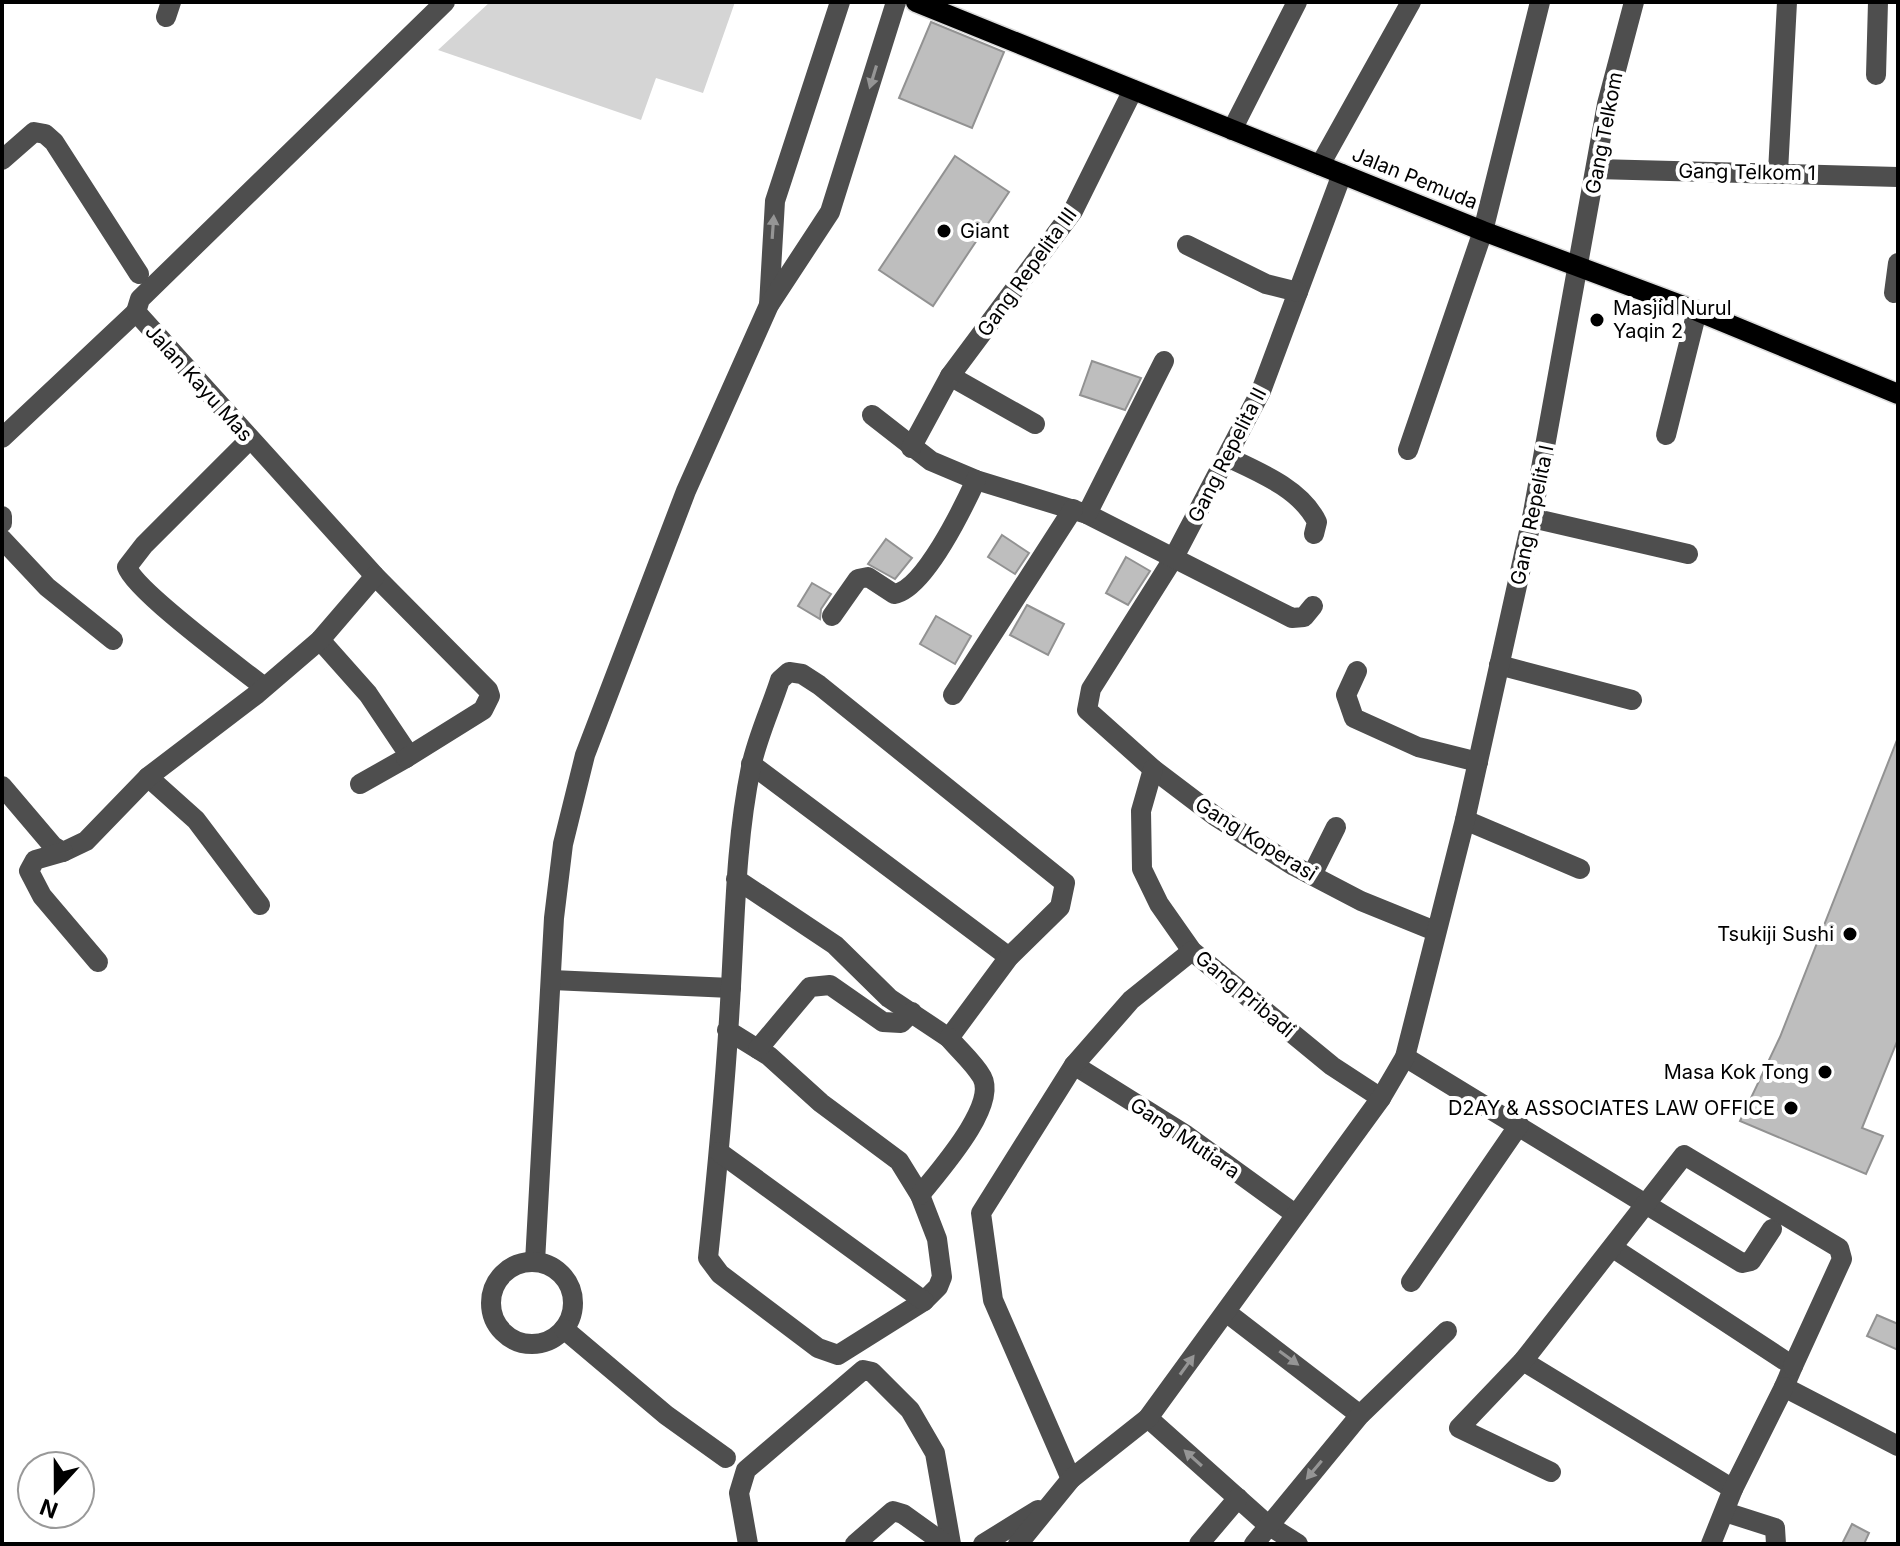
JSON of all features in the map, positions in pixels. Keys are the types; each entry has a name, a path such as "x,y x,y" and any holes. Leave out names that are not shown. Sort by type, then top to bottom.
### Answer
{"main road":[{"name":"Jalan Pemuda","path":"916,2 951,9 1133,90 1483,231 1697,311 1898,394"}],"street":[{"name":"Jalan Kayu Mas","path":"406,758 483,710 490,696 249,440 136,312 140,299 445,2"},
{"path":"769,305 775,201 840,2"},
{"path":"535,1262 554,918 563,844 585,755 686,491 769,305 830,212 896,2"},
{"path":"1232,130 1297,2"},
{"path":"1320,165 1411,2"},
{"path":"1408,450 1483,231 1540,2"},
{"name":"Gang Telkom","path":"1580,266 1607,104 1634,2"},
{"path":"1778,172 1787,2"},
{"path":"1876,75 1878,2"},
{"name":"Gang Repelita III","path":"911,448 950,376 1073,211 1133,90"},
{"path":"2,160 34,132 45,134 54,142 139,274"},
{"name":"Gang Telkom 1","path":"1596,169 1898,177"},
{"name":"Gang Repelita II","path":"1094,719 1087,710 1091,689 1173,559 1261,391 1342,174"},
{"path":"1187,245 1266,284 1298,292"},
{"path":"1894,293 1898,263"},
{"name":"Gang Repelita I","path":"1051,1501 1071,1479 1148,1418 1381,1098 1405,1057 1465,820 1532,518 1580,266"},
{"path":"1666,435 1697,311"},
{"path":"2,438 136,312"},
{"path":"953,695 1080,512 1164,361"},
{"path":"950,376 1035,424"},
{"path":"872,415 911,448 976,480 1080,512 1292,618 1304,617 1313,606"},
{"path":"249,440 144,545 127,567 153,596 264,687"},
{"path":"1227,457 1254,470 1309,507 1317,522 1314,534"},
{"path":"832,616 858,579 868,577 894,594 908,589 953,528 976,480"},
{"path":"2,516 2,523"},
{"path":"1532,518 1688,554"},
{"path":"2,539 47,587 113,640"},
{"path":"98,962 42,896 29,871 35,860 86,841 148,777 320,640 375,576"},
{"path":"320,640 368,694 405,747 406,758 360,784"},
{"path":"1499,665 1632,700"},
{"path":"1357,671 1346,695 1354,718 1418,747 1478,762"},
{"path":"727,1030 758,1049 821,1103 899,1161 920,1195 937,1239 942,1277 924,1301 838,1355 818,1348 720,1274 708,1258 719,1152 736,879 751,764 780,680 789,672 802,674 819,685 1065,883 1060,907 1009,957 949,1038"},
{"name":"Gang Koperasi","path":"1094,719 1215,816 1361,901 1435,931"},
{"path":"751,764 1009,957"},
{"name":"Gang Pribadi","path":"1153,769 1141,811 1142,869 1159,904 1192,951 1332,1066 1381,1098"},
{"path":"148,777 196,820 260,905"},
{"path":"2,786 53,846 63,852"},
{"path":"1465,820 1580,869"},
{"path":"1312,875 1336,827"},
{"path":"736,879 835,945 865,978 949,1038 983,1078 985,1095 957,1148 920,1195"},
{"path":"1071,1479 993,1300 980,1227 986,1202 1074,1065 1131,1000 1192,951"},
{"path":"552,980 731,988"},
{"path":"758,1049 810,987 821,984 830,985 883,1022 901,1023 912,1012"},
{"path":"1405,1057 1745,1264 1751,1261 1772,1229"},
{"name":"Gang Mutiara","path":"1074,1065 1186,1135 1295,1214"},
{"path":"1411,1282 1519,1125"},
{"path":"719,1152 924,1301"},
{"path":"1551,1472 1459,1428 1523,1361 1613,1248 1644,1202 1680,1159 1689,1156 1839,1248 1842,1259 1784,1387 1733,1489 1711,1544"},
{"path":"1613,1248 1793,1366"},
{"path":"535,1262 554,1268 572,1291 572,1311 564,1329 550,1340 519,1342 503,1331 493,1314 492,1294 500,1277 516,1265 535,1262"},
{"path":"1226,1312 1360,1415"},
{"path":"564,1329 666,1415 726,1458"},
{"path":"1254,1544 1360,1415 1447,1331"},
{"path":"1523,1361 1733,1489"},
{"path":"748,1544 739,1493 746,1470 863,1370 872,1372 910,1410 935,1453 948,1544"},
{"path":"1784,1387 1898,1446"},
{"path":"1148,1418 1268,1525 1298,1544"},
{"path":"1205,1542 1238,1498"},
{"path":"983,1544 1051,1501"},
{"path":"1018,1544 1051,1501"},
{"path":"855,1544 893,1511 903,1514 948,1544"},
{"path":"1725,1512 1767,1522 1775,1528 1776,1544"}],"shaded area":[{"path":"490,2 735,2 703,93 656,78 641,120 438,50"}],"building":[{"path":"931,22 1004,52 972,128 899,98"},
{"name":"Giant","path":"955,156 1009,192 933,306 879,270"},
{"path":"1092,361 1141,378 1125,410 1080,395"},
{"path":"1002,535 1029,553 1015,574 988,557"},
{"path":"886,539 912,558 895,579 868,564"},
{"path":"1126,557 1150,571 1128,605 1106,593"},
{"path":"812,583 831,594 821,609 820,619 798,606"},
{"path":"1027,605 1064,624 1048,655 1010,635"},
{"path":"936,616 971,636 955,664 920,644"},
{"path":"1897,740 1898,1039 1862,1128 1883,1136 1866,1174 1740,1121 1780,1037"},
{"path":"1877,1315 1898,1324 1898,1350 1867,1336"},
{"path":"1852,1524 1869,1533 1864,1544 1842,1544"}],"place":[{"name":"Giant","path":"944,231"},
{"name":"Masjid Nurul Yaqin 2","path":"1597,320"},
{"name":"Tsukiji Sushi","path":"1850,934"},
{"name":"Masa Kok Tong","path":"1825,1072"},
{"name":"D2AY & ASSOCIATES LAW OFFICE","path":"1791,1108"}]}
